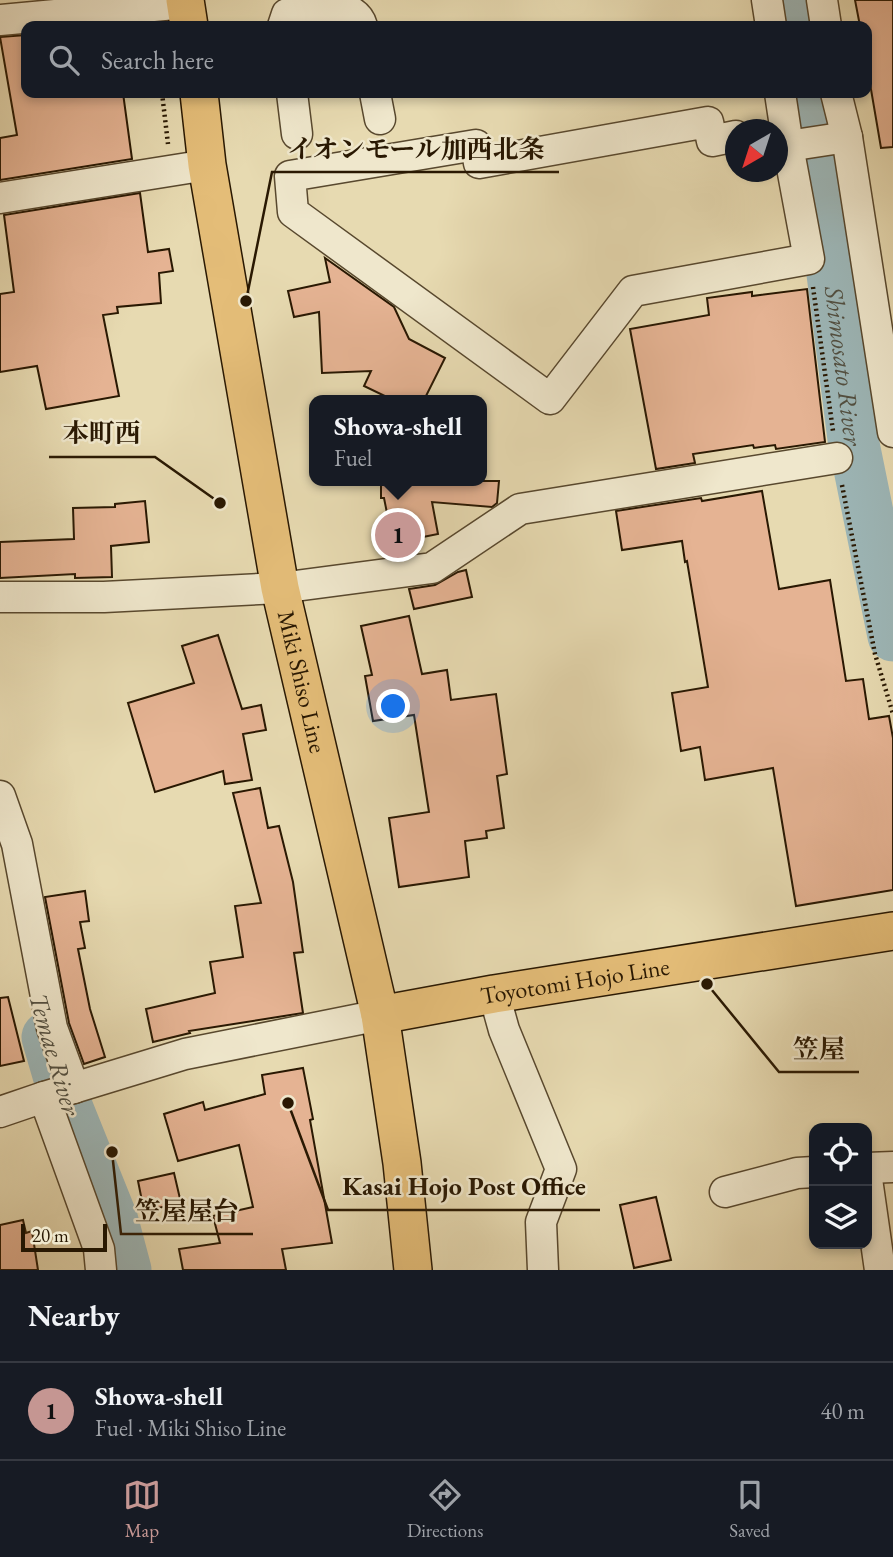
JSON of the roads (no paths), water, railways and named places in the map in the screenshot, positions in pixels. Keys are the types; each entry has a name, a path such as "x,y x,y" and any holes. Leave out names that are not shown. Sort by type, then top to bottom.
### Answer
{"main road":[{"name":"Miki Shiso Line","path":"199,98 206,165 280,589 380,1015 402,1163 413,1270"},
{"name":"Toyotomi Hojo Line","path":"380,1015 495,994 893,931"}],"street":[{"path":"767,0 770,21"},
{"path":"822,0 825,21"},
{"path":"285,21 288,14 341,1 352,7 361,21"},
{"path":"0,20 187,10"},
{"path":"293,98 297,134"},
{"path":"780,98 782,119"},
{"path":"837,98 847,137 893,432"},
{"path":"725,138 712,141 708,122 480,163 476,145 290,176 293,212 550,399 632,291 810,259 788,158"},
{"path":"788,135 847,137"},
{"path":"0,198 206,165"},
{"path":"0,597 104,597 280,589 432,568 520,509 837,458"},
{"path":"0,796 17,844 52,1028 74,1088"},
{"path":"495,994 504,1030 561,1169 541,1222 543,1270"},
{"path":"0,1112 185,1054 380,1015"},
{"path":"44,1097 99,1249 101,1270"},
{"path":"872,1168 893,1167"},
{"path":"724,1192 809,1173"},
{"path":"868,1186 880,1270"}],"waterway":[{"name":"Shimosato River","path":"797,0 800,21"},
{"name":"Shimosato River","path":"810,98 853,439 893,636"},
{"name":"Temae River","path":"47,1037 68,1109 113,1221 126,1270"}],"place":[{"name":"イオンモール加西北条","path":"246,301"},
{"name":"本町西","path":"220,503"},
{"name":"Showa-shell","path":"398,535"},
{"name":"笠屋","path":"707,984"},
{"name":"Kasai Hojo Post Office","path":"288,1103"},
{"name":"笠屋屋台","path":"112,1152"}]}
